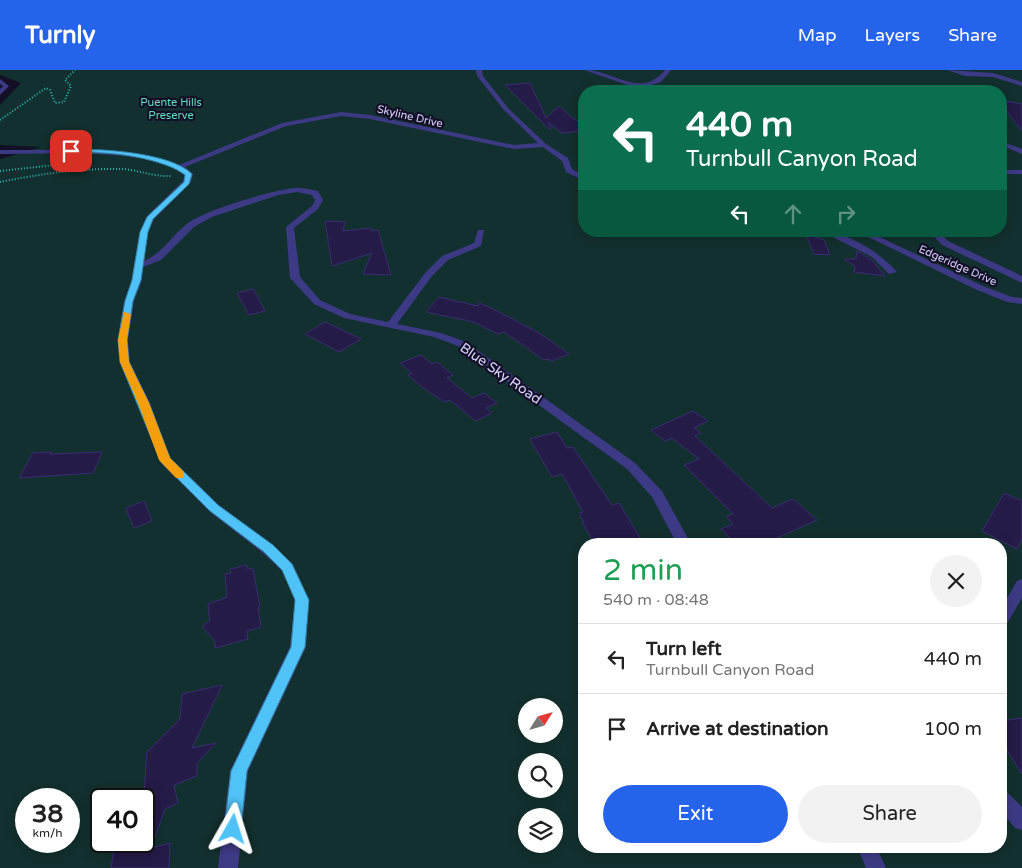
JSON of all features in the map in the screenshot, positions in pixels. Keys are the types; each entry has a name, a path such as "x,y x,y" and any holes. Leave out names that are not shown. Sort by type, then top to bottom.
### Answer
{"street":[{"path":"479,70 480,76 496,99 544,146 565,160 569,170 578,175"},
{"path":"587,70 629,85"},
{"path":"650,85 659,81 668,70"},
{"path":"950,70 964,74 993,75 1022,84"},
{"path":"0,81 6,86 0,94"},
{"name":"Skyline Drive","path":"184,171 284,124 341,114 370,117 514,148 544,146"},
{"path":"1007,146 1022,152"},
{"path":"0,152 105,151 138,156 184,171 187,182 182,189 150,218 144,232 139,266 129,301 123,340 125,362 144,403 165,460 214,508 268,548 288,568 302,600 298,647 239,771 228,868"},
{"path":"1007,172 1021,172"},
{"name":"Blue Sky Road","path":"139,266 158,258 191,225 209,215 277,193 296,190 315,193 319,200 315,207 290,227 295,278 318,302 347,316 437,335 462,344 631,466 657,494 681,538"},
{"path":"391,325 429,274 445,258 478,244 481,232"},
{"path":"838,237 875,255 892,272"},
{"name":"Edgeridge Drive","path":"873,237 980,288 1010,300 1022,301"},
{"path":"939,237 945,243 1022,280"},
{"path":"1007,611 1022,585"},
{"path":"1007,805 1022,822"},
{"path":"869,853 876,868"}],"path":[{"path":"0,120 46,88 50,90 56,103 64,102 71,86 65,80 75,70"},
{"path":"0,171 19,169 23,166 18,165"},
{"path":"0,182 90,169 124,169 164,177 184,171"}],"green space":[{"name":"Puente Hills Preserve","path":"0,70 1022,70 1022,868 0,868 0,159 41,147 0,145 0,105 21,83 0,75"}],"building":[{"path":"530,83 546,118 559,106 578,121 578,131 560,132 548,122 551,128 549,129 505,85"},
{"path":"1007,101 1022,104 1022,131 1007,111"},
{"path":"325,221 345,222 343,231 371,228 371,231 378,230 391,275 363,274 372,253 332,266"},
{"path":"807,237 824,240 830,255 814,254"},
{"path":"857,251 872,260 885,276 854,272 855,266 844,259 856,259"},
{"path":"253,289 265,311 249,315 237,293"},
{"path":"439,297 478,306 479,303 493,309 539,333 569,354 552,361 544,360 504,332 498,334 474,322 426,312"},
{"path":"325,322 361,339 339,352 305,334"},
{"path":"421,355 432,364 437,362 453,375 447,378 472,398 484,393 497,403 486,408 492,413 476,421 450,400 444,402 422,387 408,375 412,373 400,363"},
{"path":"693,411 708,421 694,428 701,433 695,436 772,508 793,499 817,520 776,538 730,538 721,529 733,524 726,516 733,514 684,465 699,459 672,438 665,441 651,430"},
{"path":"557,432 567,448 573,447 612,505 619,503 640,538 591,538 579,513 583,512 562,474 552,477 530,439"},
{"path":"52,452 50,454 102,452 93,473 19,478 33,453"},
{"path":"1004,493 1022,501 1022,539 1017,549 1007,544 1007,538 996,538 982,531"},
{"path":"144,501 152,521 134,528 126,508"},
{"path":"247,565 247,568 253,569 260,607 258,608 261,627 247,631 248,639 215,648 215,641 202,626 210,621 208,604 227,597 225,574 231,573 230,569"},
{"path":"222,685 192,748 216,743 197,763 197,776 174,785 178,803 165,809 155,837 155,788 144,788 147,752 180,719 182,694"},
{"path":"1022,718 1022,774 1007,750 1007,720"},
{"path":"170,843 169,868 111,868 113,853 155,853 155,847"}],"slow traffic":[{"path":"127,314 123,340 125,362 144,403 165,460 180,475"}],"route":[{"path":"71,151 105,151 138,156 180,167 189,174 189,178 182,189 150,218 144,232 137,280 129,301 123,340 125,362 144,403 165,460 214,508 268,548 288,568 302,600 298,647 239,771 233,829"}]}
